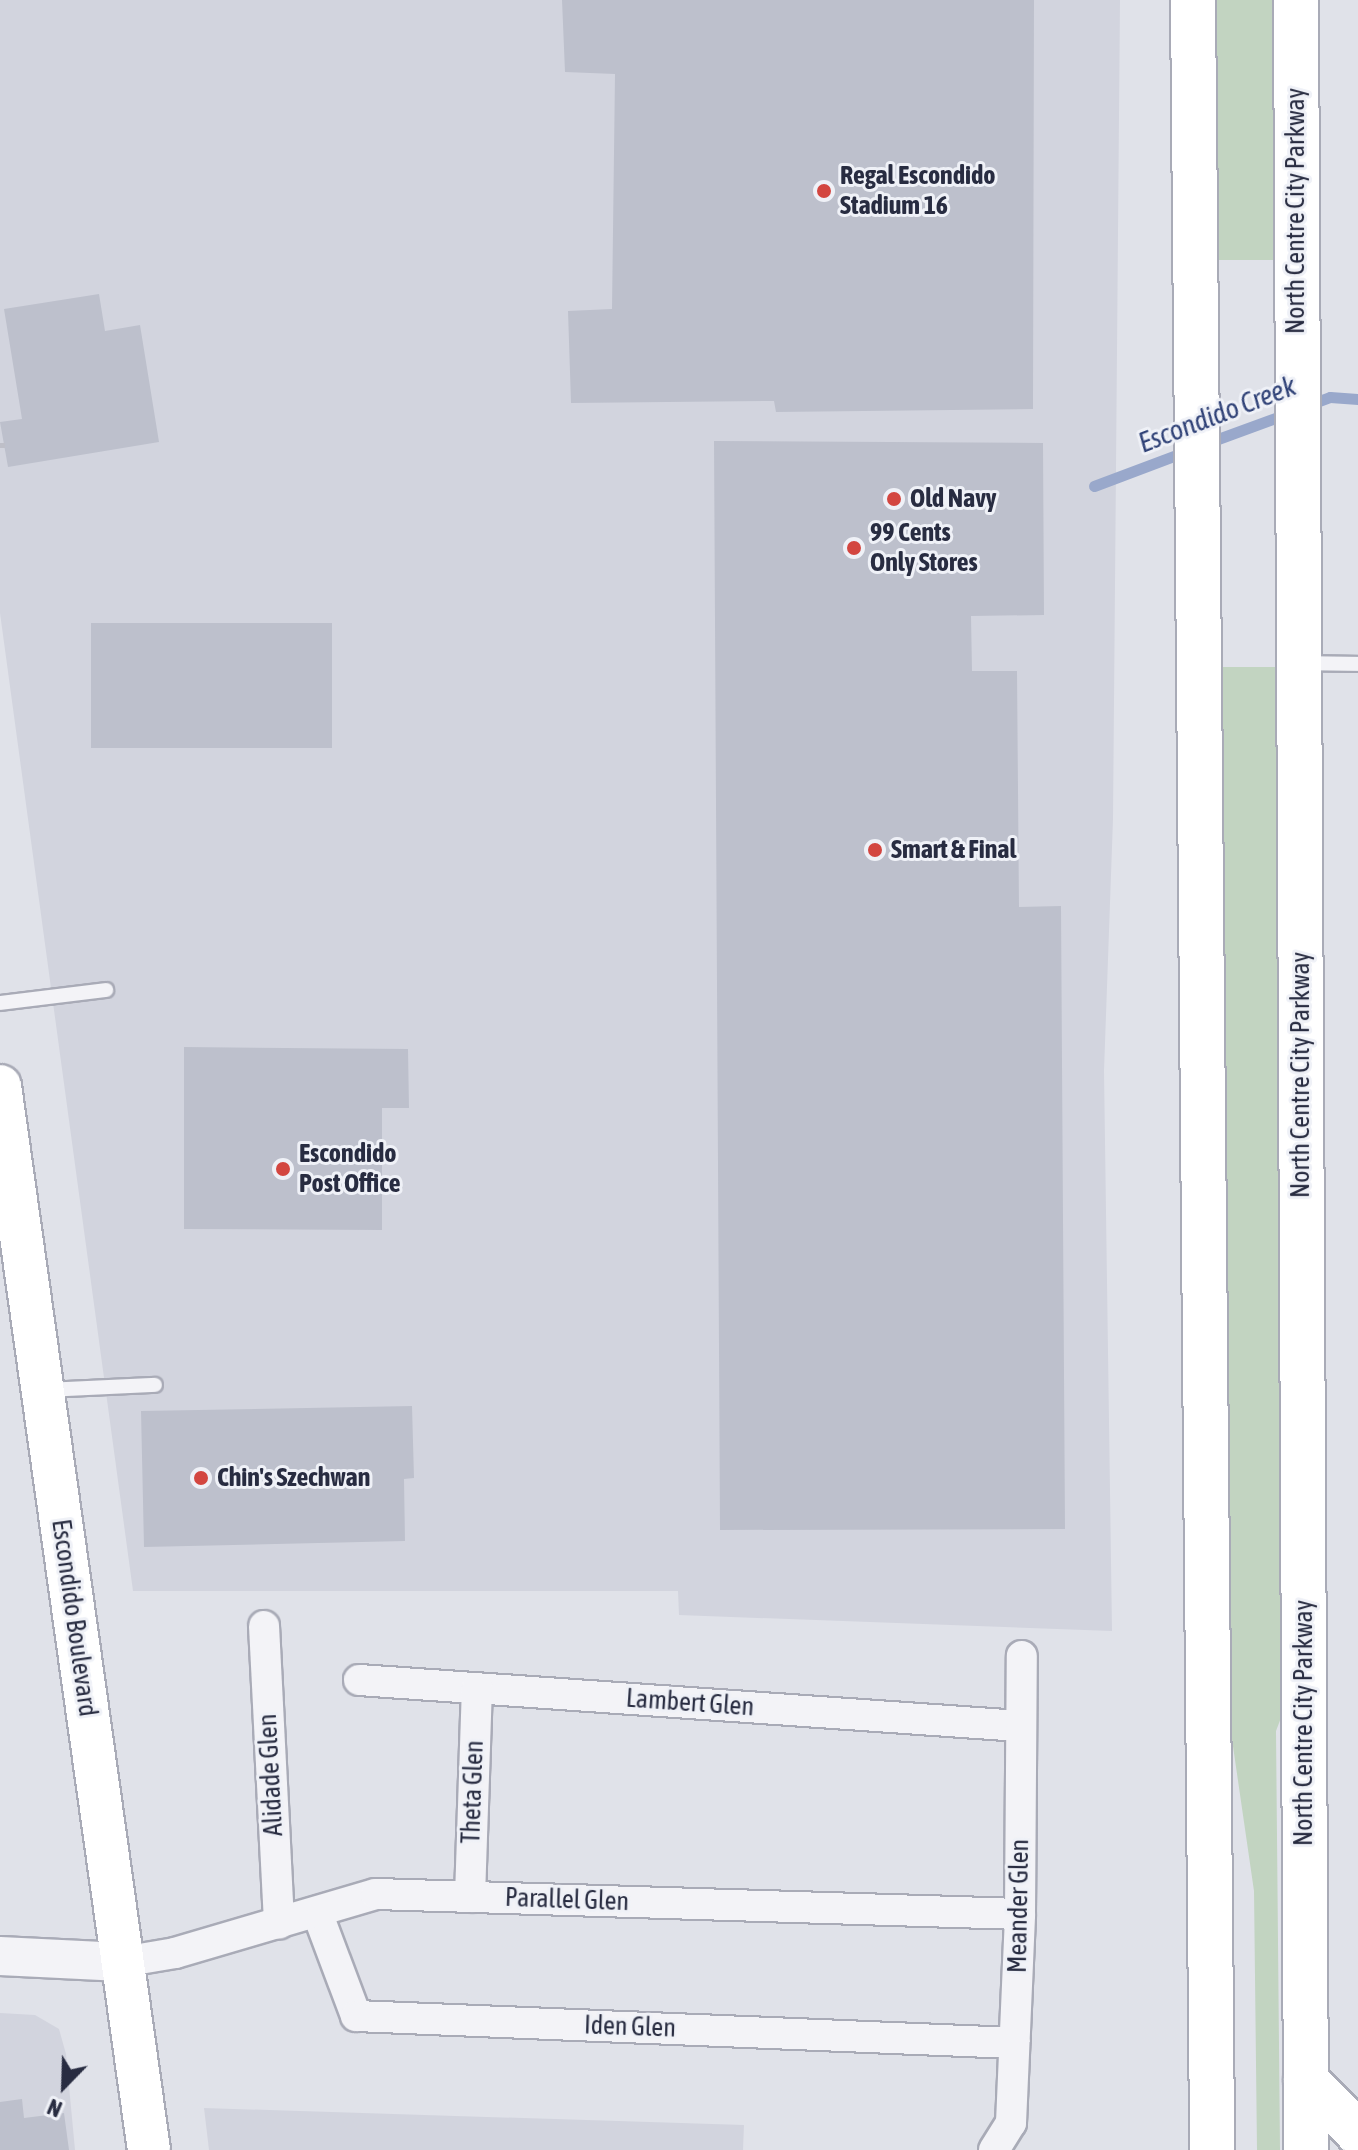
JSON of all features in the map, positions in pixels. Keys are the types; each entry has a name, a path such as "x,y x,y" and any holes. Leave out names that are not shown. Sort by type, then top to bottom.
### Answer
{"highway":[{"path":"1193,0 1193,347 1212,2150"},
{"name":"North Centre City Parkway","path":"1296,0 1306,2150"},
{"path":"1306,2080 1358,2133"}],"main road":[{"name":"Escondido Boulevard","path":"0,1086 149,2150"}],"street":[{"name":"Alidade Glen","path":"264,1626 279,1924"},
{"name":"Meander Glen","path":"994,2150 1011,2123 1020,1914 1022,1656"},
{"name":"Lambert Glen","path":"359,1680 1020,1726"},
{"name":"Theta Glen","path":"470,1897 477,1688"},
{"name":"Parallel Glen","path":"122,1962 175,1953 376,1894 1020,1914"},
{"name":"Iden Glen","path":"317,1912 356,2016 1014,2043"},
{"path":"0,1956 122,1962"}],"lane":[{"path":"1299,662 1358,664"},
{"path":"0,1003 106,990"},
{"path":"42,1390 155,1385"}],"shaded area":[{"path":"0,0 1120,0 1113,819 1104,1071 1112,1631 679,1615 678,1591 133,1591 0,613"},
{"path":"0,2013 35,2015 59,2029 66,2054 75,2150 0,2150"},
{"path":"204,2108 744,2125 743,2150 209,2150"}],"green space":[{"path":"1216,0 1274,0 1274,260 1216,260"},
{"path":"1218,667 1276,667 1285,1707 1276,1731 1280,2150 1257,2150 1254,1891 1226,1698"}],"building":[{"name":"Regal Escondido Stadium 16","path":"562,0 1034,0 1033,409 776,412 774,401 571,403 568,311 612,309 615,74 565,72"},
{"path":"99,294 105,331 140,325 159,442 8,467 0,422 22,419 4,309"},
{"path":"714,441 1043,443 1044,615 971,616 972,671 1017,671 1019,907 1061,906 1065,1529 720,1530"},
{"path":"91,623 332,623 332,748 91,748"},
{"name":"Escondido Post Office","path":"184,1047 408,1049 409,1108 382,1108 382,1230 184,1229"},
{"path":"412,1406 414,1478 404,1479 405,1541 144,1547 141,1411"},
{"path":"22,2099 24,2118 64,2113 69,2150 0,2150 0,2102"}],"waterway":[{"name":"Escondido Creek","path":"1308,405 1330,397 1358,399"},
{"name":"Escondido Creek","path":"1207,443 1289,413"},
{"name":"Escondido Creek","path":"1094,486 1187,451"}],"place":[{"name":"Regal Escondido Stadium 16","path":"824,191"},
{"name":"Old Navy","path":"894,499"},
{"name":"99 Cents Only Stores","path":"854,548"},
{"name":"Smart & Final","path":"875,850"},
{"name":"Escondido Post Office","path":"283,1169"},
{"name":"Chin's Szechwan","path":"201,1478"}]}
